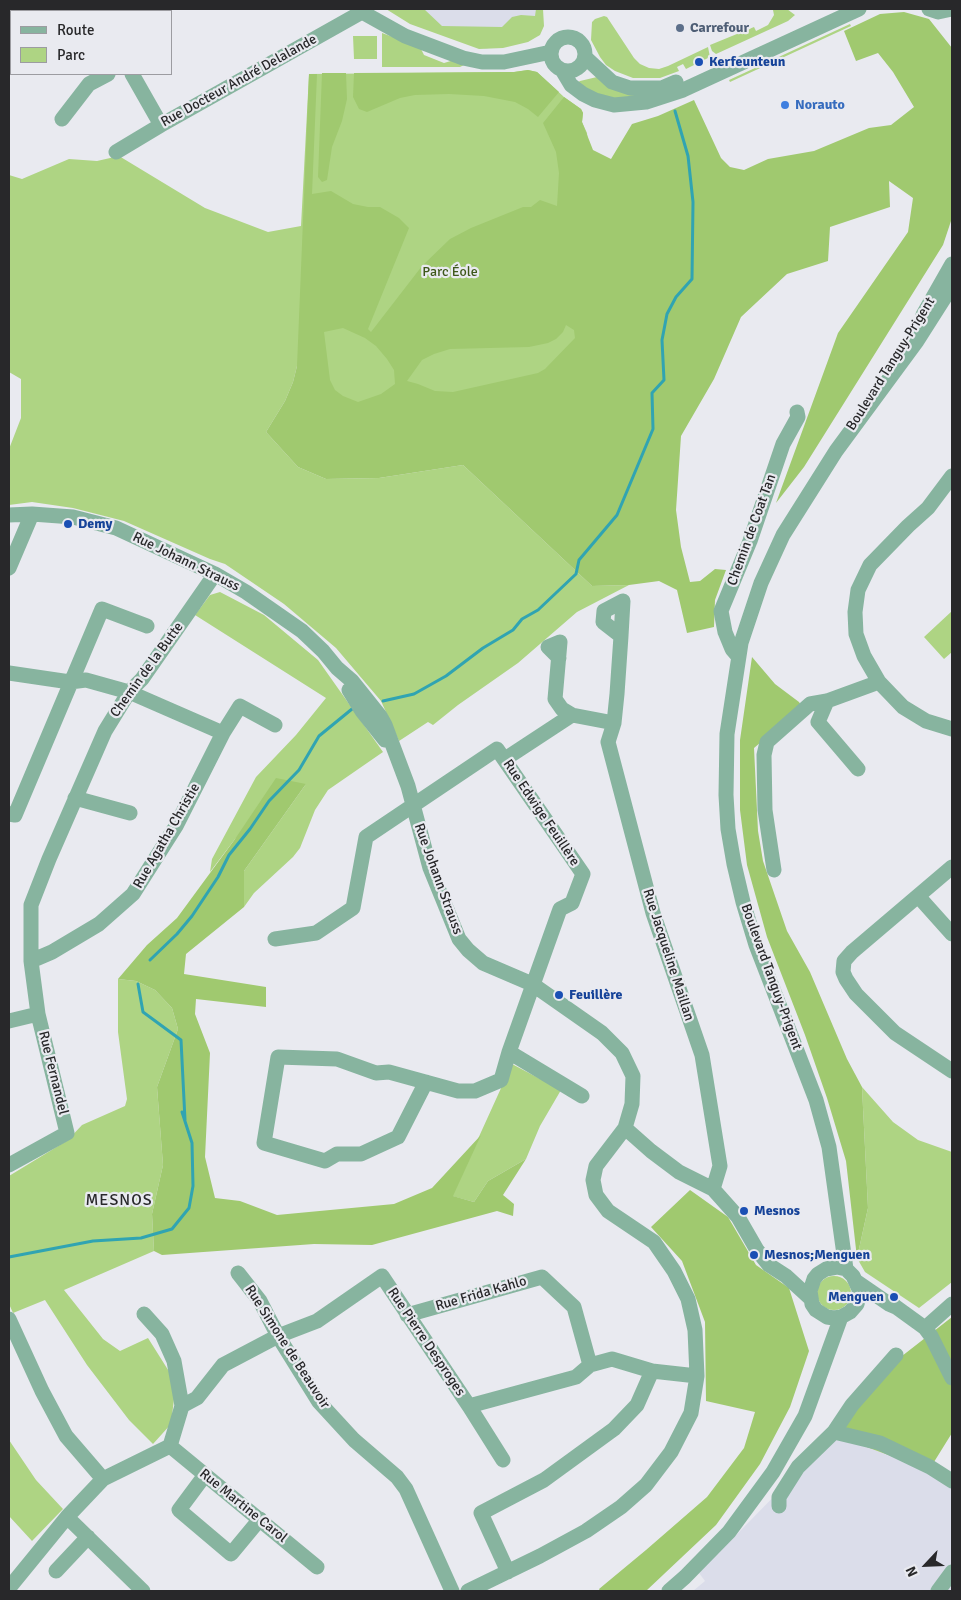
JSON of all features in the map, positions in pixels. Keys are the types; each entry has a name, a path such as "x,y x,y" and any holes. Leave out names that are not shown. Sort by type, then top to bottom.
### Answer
{"street":[{"path":"584,57 612,82 630,88 662,88 691,77 838,9"},
{"path":"562,70 568,71 579,67 584,57 583,46 577,39 564,37 556,42 551,52 553,63 562,70 571,84 583,94 595,100 614,104 646,102 684,90 859,9"},
{"path":"362,10 405,36 463,58 482,62 504,62 551,52"},
{"name":"Rue Docteur André Delalande","path":"116,152 362,10"},
{"path":"940,10 952,22"},
{"path":"62,119 89,84 106,75"},
{"path":"133,75 160,125"},
{"name":"Boulevard Tanguy-Prigent","path":"846,1269 829,1147 816,1100 756,945 734,864 728,829 726,770 727,734 735,652 741,643 761,583 783,535 920,320 952,264"},
{"name":"Boulevard Tanguy-Prigent","path":"845,438 917,341 950,291"},
{"name":"Chemin de Coat Tan","path":"735,652 725,632 721,611 750,541 783,444 798,417 797,412"},
{"path":"952,476 928,508 870,565 858,590 855,612 856,634 864,656 879,682 903,707 926,722 952,729"},
{"path":"9,568 32,514"},
{"name":"Rue Johann Strauss","path":"9,515 32,514 74,517 116,528 215,574 246,592 302,631 323,650 337,668 362,711 395,753 408,786 412,807 430,868 459,939 483,964 532,984 602,1033 622,1053 633,1076 632,1104 625,1128"},
{"name":"Chemin de la Butte","path":"38,1014 31,961 31,906 49,859 104,731 129,692 142,679 215,574"},
{"path":"9,814 15,815 102,609 147,626"},
{"name":"Rue Jacqueline Maillan","path":"621,636 614,723 608,742 653,913 702,1055 720,1166 713,1189"},
{"path":"559,658 555,699 562,709 572,715 614,723"},
{"path":"9,673 70,682 86,680 129,692 223,733"},
{"path":"774,870 765,810 764,755 767,742 810,704 827,701 879,682"},
{"path":"827,701 818,722 858,769"},
{"name":"Rue Agatha Christie","path":"31,961 52,952 99,924 133,894 176,826 223,733 240,706 275,725"},
{"path":"275,939 316,933 352,908 366,837 501,754 572,715"},
{"name":"Rue Edwige Feuillère","path":"501,754 582,874 572,903 560,909 532,984"},
{"path":"75,798 130,813"},
{"path":"952,867 852,952 844,961 843,972 856,994 895,1033 952,1071"},
{"path":"918,896 952,934"},
{"path":"426,1082 398,1137 361,1154 337,1154 325,1161 264,1143 278,1056 337,1058 376,1073 389,1072 426,1082 458,1091 475,1091 501,1080 532,984"},
{"path":"9,1021 38,1014"},
{"name":"Rue Fernandel","path":"9,1165 67,1133 38,1014"},
{"path":"509,1052 582,1096"},
{"path":"468,1591 586,1531 621,1507 646,1485 671,1452 691,1413 697,1376 695,1330 688,1300 674,1271 654,1242 608,1211 596,1195 593,1180 596,1166 625,1128 679,1172 713,1189 738,1217 757,1250 769,1265 786,1276 810,1298 816,1310 821,1314 827,1317 841,1317 850,1312 857,1304 859,1297 857,1282"},
{"name":"Boulevard Tanguy-Prigent","path":"822,1272 834,1245 838,1210"},
{"path":"786,1276 822,1272 837,1267 846,1269 857,1282 925,1328 952,1378"},
{"path":"810,1298 811,1285 822,1272"},
{"name":"Rue Simone de Beauvoir","path":"238,1273 260,1300 278,1336 319,1402 354,1440 397,1477 406,1489 452,1591"},
{"name":"Rue Pierre Desproges","path":"278,1336 317,1320 382,1276 503,1460"},
{"name":"Rue Frida Kahlo","path":"407,1315 542,1277 574,1307 590,1365"},
{"path":"857,1304 889,1304"},
{"path":"925,1328 952,1304"},
{"path":"9,1588 103,1479 170,1446 182,1406 174,1361 162,1334 144,1314"},
{"path":"821,1314 830,1345"},
{"path":"669,1591 729,1532 773,1472 805,1416 841,1317"},
{"path":"9,1319 42,1391 66,1436 103,1479"},
{"path":"182,1406 196,1398 223,1365 278,1336"},
{"path":"780,1506 779,1497 798,1467 834,1432 852,1405 896,1355"},
{"path":"469,1406 576,1377 590,1365 612,1359 652,1371 697,1376"},
{"path":"508,1572 481,1513 544,1480 614,1429 637,1405 652,1371"},
{"path":"834,1432 880,1443 930,1467 952,1481"},
{"name":"Rue Martine Carol","path":"170,1446 317,1566"},
{"path":"205,1475 179,1510 231,1554 260,1519"},
{"path":"68,1518 142,1591"},
{"path":"56,1571 88,1537"},
{"path":"938,1591 952,1572"}],"shaded area":[{"path":"387,9 537,9 537,31 486,49"},
{"path":"834,1435 929,1470 952,1486 952,1591 693,1591 705,1581 699,1573"}],"green space":[{"path":"386,9 424,9 442,26 502,27 512,17 521,15 535,16 536,9 543,9 544,26 540,35 528,42 503,48 479,49 410,24"},
{"path":"787,9 795,15 788,21 716,54 712,51 710,45 754,27 756,31 768,25 774,15 773,10"},
{"name":"Parc Éole","path":"904,12 929,19 952,48 952,218 943,245 804,467 776,503 838,333 908,232 913,198 889,181 890,207 830,227 828,261 787,274 741,317 714,379 681,436 676,510 681,547 690,582 700,581 715,569 726,570 715,600 714,627 687,633 677,590 659,581 629,585 592,586 463,465 379,478 326,479 298,467 266,432 285,401 297,366 309,74 317,74 312,194 331,191 353,204 380,207 399,218 409,228 368,329 371,332 422,266 450,239 471,228 523,207 531,207 540,200 557,206 559,173 556,152 543,123 564,97 581,109 583,113 582,122 593,150 611,159 632,124 658,116 694,100 721,158 730,167 744,170 768,159 814,151 869,128 891,125 914,107 893,72 878,53 856,61 844,31 880,14","holes":["566,325 574,330 575,338 545,369 538,373 453,392 435,391 407,381 422,360 434,354 450,349 529,347 548,343 556,339 563,332","343,328 365,338 376,346 394,370 395,384 381,394 358,402 343,396 335,390 330,380 324,332"]},
{"path":"604,16 607,17 634,58 640,64 649,68 659,69 668,66 708,47 710,57 686,69 683,64 677,67 679,71 660,78 633,78 615,71 606,65 591,40 592,22"},
{"path":"850,24 851,26 730,82 729,80"},
{"path":"382,33 420,47 424,55 444,63 454,60 466,64 460,67 382,67"},
{"path":"353,36 377,36 377,59 354,59"},
{"name":"Parc Éole","path":"528,70 537,72 564,97 581,109 583,113 582,122 587,133 606,336 507,425 357,421 297,366 285,401 266,432 298,467 326,479 379,478 463,465 592,586 629,585 577,612 518,663 433,725 428,722 399,741 381,701 336,648 284,604 225,564 124,521 73,508 32,502 9,505 9,449 21,418 21,379 9,372 9,175 22,179 69,159 97,161 119,156 205,208 268,232 301,226 309,74 514,72"},
{"path":"528,70 537,72 559,92 538,117 515,102 484,96 415,95 400,98 367,112 359,109 353,97 354,73 514,72"},
{"path":"322,73 346,73 347,99 342,121 332,147 327,180 322,182 318,177"},
{"path":"597,77 669,92 610,100 576,84 580,81"},
{"path":"220,592 264,615 318,660 383,752 328,790 315,810 300,848 293,857 254,893 244,907 244,871 306,784 235,839 210,872 212,859 256,777 296,735 326,698 195,615 210,595"},
{"path":"952,611 952,652 944,659 924,637"},
{"path":"752,657 775,684 799,702 802,707 754,748 758,831 763,861 787,931 810,972 847,1059 862,1087 868,1208 857,1258 846,1161 805,1035 767,937 747,865 740,810 740,740"},
{"path":"276,778 306,784 244,871 244,907 186,954 184,974 266,987 266,1007 196,999 195,1014 210,1053 205,1157 215,1198 240,1201 277,1215 394,1204 432,1188 481,1135 453,1196 474,1202 488,1181 526,1159 503,1195 514,1204 513,1216 497,1211 372,1245 314,1244 162,1255 154,1251 152,1214 163,1165 157,1087 178,1029 172,1008 155,990 136,981 118,979 147,945 177,918 235,839"},
{"path":"118,979 136,981 155,990 172,1008 178,1029 157,1087 163,1165 152,1214 154,1251 64,1290 103,1339 120,1351 148,1338 170,1373 174,1399 171,1424 153,1444 129,1420 87,1365 45,1300 13,1313 9,1304 9,1176 68,1140 82,1125 125,1106 127,1099 118,1032"},
{"path":"512,1064 561,1090 540,1126 526,1159 488,1181 474,1202 452,1196"},
{"path":"862,1087 893,1122 918,1140 952,1152 952,1282 919,1308 865,1272 857,1258 868,1208"},
{"path":"690,1190 728,1217 756,1265 789,1288 809,1351 790,1407 760,1464 716,1525 646,1591 600,1591 599,1589 707,1497 744,1448 755,1412 706,1401 705,1322 682,1261 651,1227"},
{"path":"834,1276 841,1277 846,1281 850,1286 850,1300 846,1305 841,1309 834,1310 827,1309 822,1305 818,1300 817,1293 818,1286 822,1281 827,1277"},
{"path":"952,1317 952,1433 929,1470 834,1435 902,1356"},
{"path":"9,1440 36,1480 63,1509 32,1541 9,1516"}],"waterway":[{"path":"383,701 414,694 446,676 483,648 513,630 522,619 538,610 576,574 579,560 617,515 653,429 652,393 664,380 662,340 667,314 676,297 692,279 693,202 688,156 675,111"},
{"path":"150,960 177,934 192,916 218,877 229,855 269,801 299,770 319,736 352,709"},
{"path":"9,1257 93,1241 141,1238 172,1229 189,1208 193,1186 192,1143 182,1112 185,1120 181,1040 143,1012 138,984"}],"place":[{"name":"Carrefour","path":"680,28"},
{"name":"Kerfeunteun","path":"699,62"},
{"name":"Norauto","path":"785,105"},
{"name":"Demy","path":"68,524"},
{"name":"Feuillère","path":"559,995"},
{"name":"Mesnos","path":"744,1211"},
{"name":"Mesnos;Menguen","path":"754,1255"},
{"name":"Menguen","path":"894,1297"}],"district":[{"name":"MESNOS","path":"119,1201"}]}
